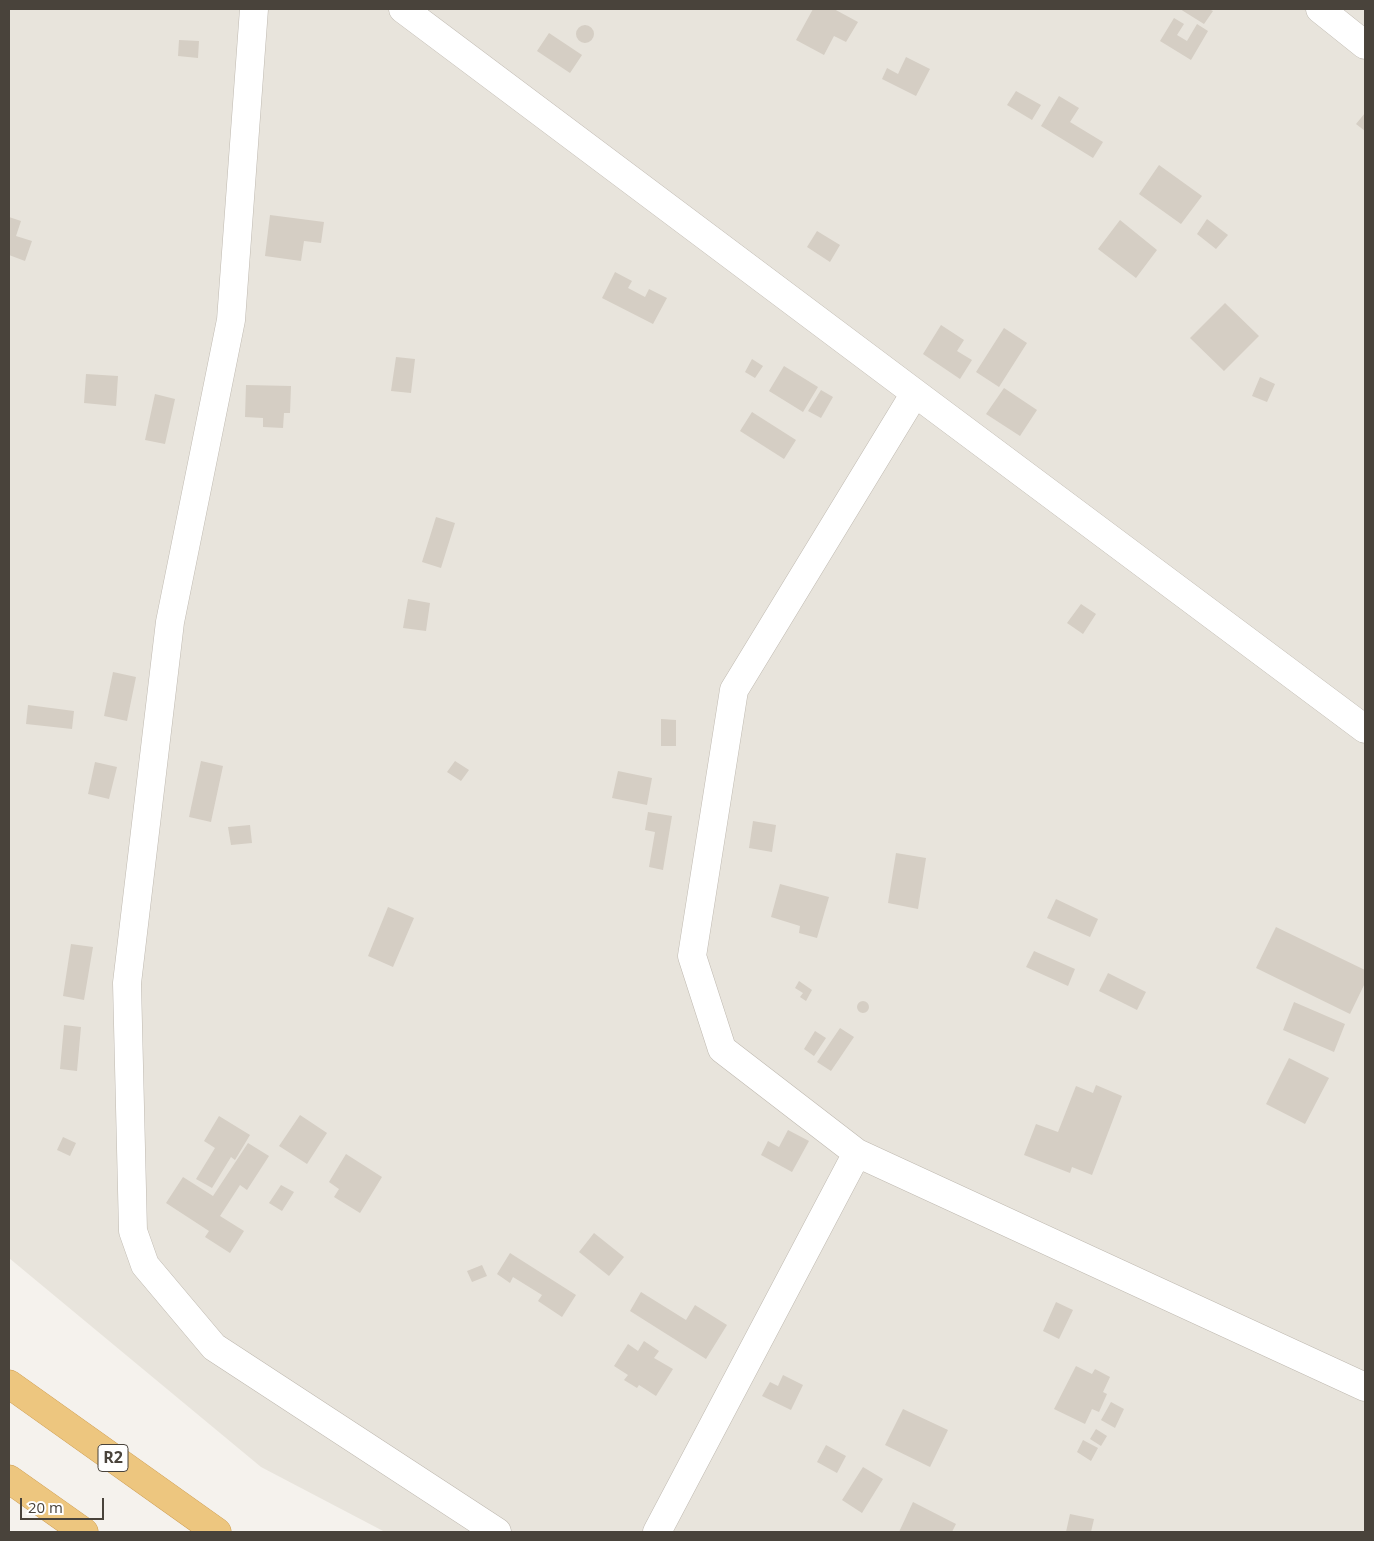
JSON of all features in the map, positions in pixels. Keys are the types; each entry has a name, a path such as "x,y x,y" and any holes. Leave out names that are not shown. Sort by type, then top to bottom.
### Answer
{"highway":[{"name":"R2","path":"9,1384 217,1532"},
{"path":"9,1479 84,1532"}],"street":[{"path":"254,9 231,320 170,622 127,983 133,1231 145,1264 214,1347 497,1532"},
{"path":"403,9 1365,729"},
{"path":"1320,9 1365,45"},
{"path":"915,393 734,690 692,956 722,1049 857,1153 1365,1387"},
{"path":"657,1532 857,1153"}],"shaded area":[{"path":"9,9 1365,9 1365,1532 385,1532 261,1467 9,1258"}],"building":[{"path":"813,9 834,9 858,22 846,42 834,36 824,55 796,40"},
{"path":"1180,9 1209,9 1213,11 1204,24"},
{"path":"1174,18 1184,24 1177,35 1187,41 1197,24 1208,31 1191,60 1160,41"},
{"path":"585,25 591,28 594,34 591,40 585,43 579,40 576,34 579,28"},
{"path":"549,33 582,55 570,73 537,51"},
{"path":"179,40 199,41 198,58 178,56"},
{"path":"906,57 930,69 916,96 882,79 887,68 898,74"},
{"path":"1016,91 1041,105 1032,120 1007,105"},
{"path":"1059,96 1079,108 1070,122 1103,142 1093,158 1041,126"},
{"path":"1365,113 1365,131 1356,124"},
{"path":"1159,165 1202,196 1181,224 1139,194"},
{"path":"270,215 324,222 321,243 304,241 301,261 265,256"},
{"path":"9,217 21,221 16,236 32,241 25,261 9,255"},
{"path":"1207,219 1228,235 1216,249 1197,234"},
{"path":"1120,220 1157,250 1136,278 1098,249"},
{"path":"817,231 840,245 830,262 807,247"},
{"path":"615,272 632,281 628,288 645,297 649,289 667,298 653,324 602,298"},
{"path":"1225,303 1259,336 1224,371 1190,338"},
{"path":"941,325 964,340 957,351 972,360 960,379 923,354"},
{"path":"1004,328 1027,343 999,387 976,372"},
{"path":"396,357 415,359 411,393 391,391"},
{"path":"752,359 763,366 755,378 745,372"},
{"path":"784,366 818,387 803,412 769,391"},
{"path":"86,374 118,376 116,406 84,403"},
{"path":"1260,377 1275,384 1267,402 1252,396"},
{"path":"246,385 291,386 290,413 284,413 283,428 263,427 263,418 245,417"},
{"path":"1004,388 1037,410 1020,436 986,414"},
{"path":"821,390 833,397 821,418 808,411"},
{"path":"155,394 175,399 165,444 145,440"},
{"path":"752,412 796,440 784,459 740,431"},
{"path":"436,517 455,523 441,568 422,562"},
{"path":"408,599 430,603 426,631 403,628"},
{"path":"1081,604 1096,614 1083,634 1067,623"},
{"path":"113,672 136,677 127,721 104,716"},
{"path":"28,705 74,711 72,729 26,724"},
{"path":"661,719 676,720 676,746 661,746"},
{"path":"201,761 223,766 211,822 189,817"},
{"path":"455,761 469,770 461,781 447,772"},
{"path":"95,762 117,767 109,799 88,794"},
{"path":"618,771 652,778 647,805 612,798"},
{"path":"648,812 672,816 663,870 649,867 655,832 645,830"},
{"path":"753,821 776,825 772,852 749,848"},
{"path":"250,825 252,843 231,845 228,827"},
{"path":"896,853 926,858 918,909 888,903"},
{"path":"780,884 829,897 817,938 799,933 800,926 771,917"},
{"path":"1056,899 1098,919 1090,937 1047,918"},
{"path":"388,907 414,918 393,967 368,956"},
{"path":"1276,927 1365,970 1365,983 1350,1014 1256,968"},
{"path":"71,944 93,947 84,1000 63,996"},
{"path":"1034,951 1075,969 1068,986 1026,967"},
{"path":"1108,973 1146,992 1137,1010 1099,991"},
{"path":"799,981 812,990 806,1001 800,997 803,993 795,988"},
{"path":"865,1001 868,1002 868,1012 861,1013 858,1012 857,1005 858,1002"},
{"path":"1294,1002 1345,1024 1334,1052 1283,1030"},
{"path":"64,1025 81,1027 77,1071 60,1069"},
{"path":"840,1028 854,1037 831,1071 817,1062"},
{"path":"815,1031 826,1038 814,1056 804,1049"},
{"path":"1289,1058 1329,1078 1305,1124 1266,1104"},
{"path":"1096,1085 1122,1096 1092,1175 1072,1167 1070,1173 1024,1155 1036,1124 1058,1132 1076,1086 1093,1093"},
{"path":"300,1115 327,1133 307,1164 279,1146"},
{"path":"219,1116 250,1135 235,1160 231,1157 212,1188 196,1179 215,1148 204,1141"},
{"path":"788,1130 809,1141 792,1172 761,1155 768,1141 779,1147"},
{"path":"63,1137 76,1143 70,1156 57,1150"},
{"path":"248,1143 269,1156 247,1190 240,1185 220,1216 244,1231 230,1253 205,1237 209,1231 166,1203 183,1177 213,1196"},
{"path":"346,1154 382,1177 360,1213 334,1197 339,1189 329,1182"},
{"path":"281,1185 294,1192 282,1211 269,1203"},
{"path":"594,1233 624,1257 609,1276 579,1252"},
{"path":"510,1253 576,1295 562,1317 538,1301 542,1295 513,1277 510,1283 497,1274"},
{"path":"482,1265 487,1276 472,1282 467,1271"},
{"path":"641,1292 686,1320 695,1305 727,1325 706,1359 630,1311"},
{"path":"1056,1302 1073,1310 1059,1339 1043,1331"},
{"path":"644,1341 659,1351 654,1358 673,1369 656,1396 639,1385 637,1388 624,1380 628,1375 614,1366 628,1344 638,1351"},
{"path":"1076,1366 1092,1374 1095,1369 1110,1377 1103,1392 1107,1394 1099,1412 1092,1409 1085,1424 1054,1409"},
{"path":"783,1375 803,1385 791,1410 762,1396 770,1382 778,1386"},
{"path":"1111,1402 1124,1409 1115,1428 1101,1420"},
{"path":"903,1409 948,1430 930,1467 885,1445"},
{"path":"1096,1429 1107,1436 1101,1446 1090,1439"},
{"path":"1083,1440 1098,1448 1091,1461 1077,1452"},
{"path":"826,1445 846,1456 837,1473 817,1462"},
{"path":"863,1467 883,1479 862,1513 842,1500"},
{"path":"913,1502 956,1524 952,1532 899,1532"},
{"path":"1070,1514 1094,1519 1091,1532 1066,1532"}]}
